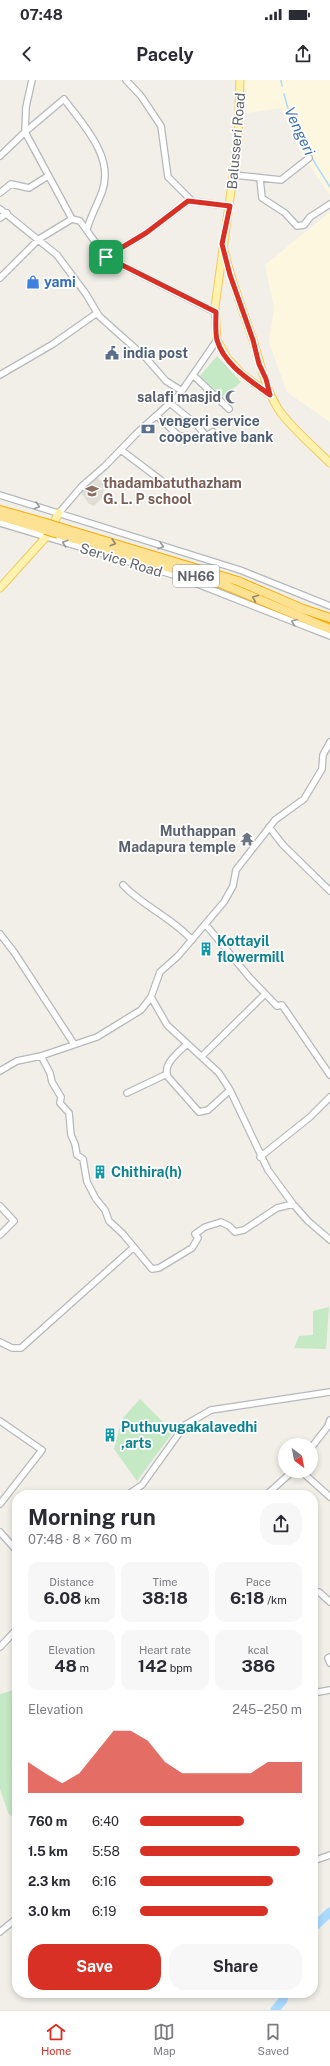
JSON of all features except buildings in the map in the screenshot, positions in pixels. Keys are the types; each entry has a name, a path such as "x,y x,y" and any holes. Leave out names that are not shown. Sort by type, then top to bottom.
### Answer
{"highway":[{"name":"NH66","path":"0,510 46,530"},
{"name":"NH66","path":"0,516 46,530 60,531 238,581 303,609 330,618"},
{"name":"NH66","path":"60,531 222,584 330,629"}],"main road":[{"name":"Balusseri Road","path":"240,80 238,140 230,206 222,244 216,312 217,340 227,358 242,374 270,395"},
{"path":"222,244 230,275 253,340 259,364 266,379 270,395 282,414 330,463"},
{"path":"0,588 59,513"}],"street":[{"path":"32,80 26,107 25,132 72,219"},
{"path":"126,80 141,96 161,126 168,177 192,201"},
{"path":"0,156 25,132 64,99 98,147 104,169 103,191 87,229"},
{"path":"234,175 260,179 281,180 309,158"},
{"path":"0,193 11,184 30,188 48,176"},
{"path":"260,179 262,198 285,213 297,226 304,226 310,217 330,204"},
{"path":"106,257 146,233 188,201 230,206"},
{"path":"0,209 7,213 57,255 86,294 97,313 146,358 166,381 182,391"},
{"path":"0,218 7,213"},
{"path":"0,278 39,239 72,219 80,221 106,257 216,312"},
{"path":"0,375 53,344 97,313"},
{"path":"59,513 82,486 171,404 194,376 217,340"},
{"path":"194,376 229,409"},
{"path":"171,404 197,425 206,436 213,432"},
{"path":"157,416 179,436 183,436"},
{"path":"121,450 162,481"},
{"path":"0,495 240,570 330,606"},
{"name":"Service Road","path":"0,523 46,530 177,576 330,636"},
{"path":"0,1071 17,1061 41,1056 97,1037 140,1010 151,997 160,972 178,956 206,924 234,886 236,870 269,827 275,820 304,799 322,769 323,755 330,742"},
{"path":"269,827 282,845 330,891"},
{"path":"123,885 137,898 173,921 192,940"},
{"path":"206,924 265,994 277,1006 282,1005 330,1075"},
{"path":"0,934 14,952 74,1044"},
{"path":"202,1056 265,994"},
{"path":"151,997 167,1026 202,1056 219,1073 230,1090 260,1157 268,1170 293,1204 308,1221 330,1240"},
{"path":"187,1044 167,1065 167,1074 199,1112 208,1110 230,1090"},
{"path":"41,1056 50,1073 52,1082 61,1096 60,1102 69,1113 71,1135 75,1144 76,1155 83,1159 87,1182 96,1199 105,1210 109,1221 134,1247 152,1269 160,1268 192,1248 198,1238 195,1234 205,1227 221,1222 229,1226 235,1232 244,1230 277,1208 293,1204"},
{"path":"127,1093 167,1074"},
{"path":"260,1157 310,1117 330,1097"},
{"path":"0,1206 14,1221 0,1235"},
{"path":"0,1342 12,1348 21,1348 134,1247"},
{"path":"134,1490 142,1485 185,1425 211,1410 330,1392"},
{"path":"318,1439 328,1426 330,1420"},
{"path":"0,1421 42,1450 0,1504"},
{"path":"272,1490 285,1478"},
{"path":"309,1478 330,1497"},
{"path":"0,1532 12,1545"},
{"path":"318,1592 320,1592 330,1602"},
{"path":"0,1647 12,1634"},
{"path":"330,1657 328,1658 330,1663"},
{"path":"318,1692 330,1690"},
{"path":"318,1859 330,1855"},
{"path":"0,1932 12,1922"}],"shaded area":[{"path":"330,80 330,195 301,153 281,108 247,113 244,81"},
{"path":"330,212 330,422 287,392 269,342 274,308 265,265"},
{"name":"thadambatuthazham G. L. P school","path":"95,476 104,484 103,497 94,506 89,504 80,491"}],"green space":[{"path":"217,356 241,382 223,397 200,376"},
{"path":"329,1307 326,1349 294,1348 299,1336 313,1335 313,1311"},
{"path":"140,1399 173,1432 137,1481 114,1449 122,1419"},
{"path":"12,1690 12,1816 9,1815 0,1789 0,1694"}],"waterway":[{"path":"281,80 282,86"},
{"name":"Vengeri","path":"284,94 287,107 297,131 309,154 330,187"},
{"path":"318,1923 330,1912"},
{"path":"275,2010 284,1998"}],"place":[{"name":"yami","path":"33,282"},
{"name":"india post","path":"112,353"},
{"name":"salafi masjid","path":"232,397"},
{"name":"vengeri service cooperative bank","path":"148,429"},
{"name":"thadambatuthazham G. L. P school","path":"92,491"},
{"name":"Muthappan Madapura temple","path":"247,839"},
{"name":"Kottayil flowermill","path":"206,949"},
{"name":"Chithira(h)","path":"100,1172"},
{"name":"Puthuyugakalavedhi ,arts","path":"110,1435"}],"route":[{"path":"188,201 230,206 222,244 230,275 253,340 259,364 268,384 270,395 242,374 221,349 217,340 216,312 106,257 146,233 188,201"}]}
